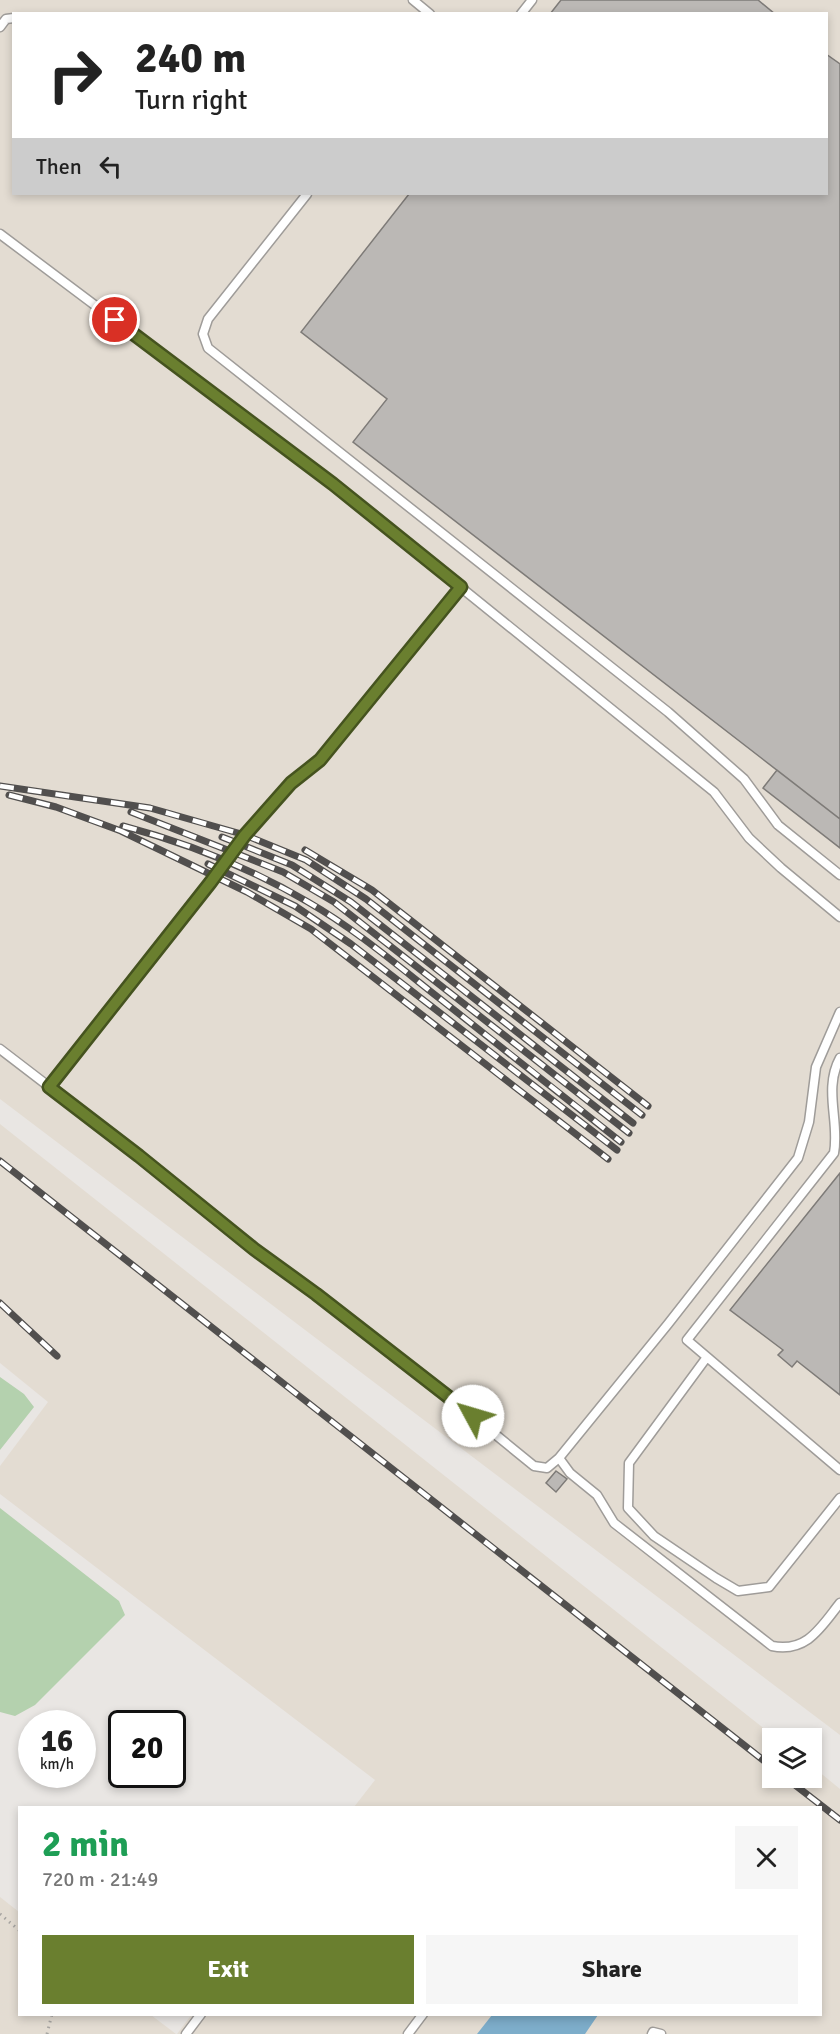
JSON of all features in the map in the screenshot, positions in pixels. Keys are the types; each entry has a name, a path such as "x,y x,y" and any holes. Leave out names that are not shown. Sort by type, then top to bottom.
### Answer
{"lane":[{"path":"413,0 428,12"},
{"path":"523,12 532,0"},
{"path":"0,27 6,20 12,18"},
{"path":"306,195 208,319 203,334 208,348 668,712 744,778 778,825 840,875"},
{"path":"0,234 333,484 714,792 749,838 840,917"},
{"path":"49,1087 210,883 245,835 291,783 320,760 461,587"},
{"path":"0,1049 148,1163 254,1249 436,1387 534,1466 547,1468 559,1458 668,1324 798,1158 809,1122 816,1068 840,1012"},
{"path":"840,1058 836,1066 833,1087 839,1127 838,1145 827,1163 687,1340 840,1470"},
{"path":"707,1356 629,1463 628,1508 654,1536 738,1591 769,1587 840,1498"},
{"path":"559,1458 570,1473 597,1495 614,1523 772,1646 784,1649 808,1641 840,1603"},
{"path":"186,2034 200,2016"},
{"path":"408,2034 422,2016"},
{"path":"652,2034 653,2032 661,2034"}],"path":[{"path":"0,1914 18,1929"},
{"path":"47,2034 52,2016"}],"shaded area":[{"path":"0,0 840,0 840,1735 0,1099"},
{"path":"0,1124 763,1728 762,1788 822,1788 822,1774 840,1789 840,2034 177,2034 190,2016 822,2016 822,1806 355,1806 375,1780 0,1494 0,1466 48,1402 0,1363"},
{"path":"0,1897 18,1911 18,2016 152,2016 176,2034 0,2034"}],"green space":[{"path":"0,1377 24,1394 34,1407 0,1450"},
{"path":"0,1508 119,1601 125,1615 35,1705 26,1710 18,1710 18,1714 15,1716 0,1712"}],"water":[{"path":"491,2016 597,2016 585,2034 477,2034"}],"building":[{"path":"561,0 758,0 773,12 552,12"},
{"path":"828,55 840,64 840,819 353,442 387,399 301,332 408,195 828,195"},
{"path":"777,770 840,819 840,848 763,788"},
{"path":"840,1173 840,1395 797,1361 792,1367 778,1355 783,1350 730,1310"},
{"path":"556,1471 567,1479 556,1492 546,1483"}],"railway":[{"path":"0,786 150,808 245,835 306,860 366,899 642,1115"},
{"path":"9,795 56,807 121,831 247,892 311,929 608,1159"},
{"path":"131,812 283,872 334,902 629,1133"},
{"path":"123,826 171,840 218,858 264,878 325,913 391,960 621,1142"},
{"path":"222,837 292,865 351,902 633,1123"},
{"path":"305,850 372,890 648,1106"},
{"path":"208,864 295,906 351,944 617,1150"},
{"path":"0,1161 762,1759"},
{"path":"0,1303 57,1356"},
{"path":"799,1788 840,1820"}],"route":[{"path":"115,320 333,484 461,587 320,760 291,783 245,835 210,883 49,1087 176,1185 254,1249 316,1294 473,1416"}]}
